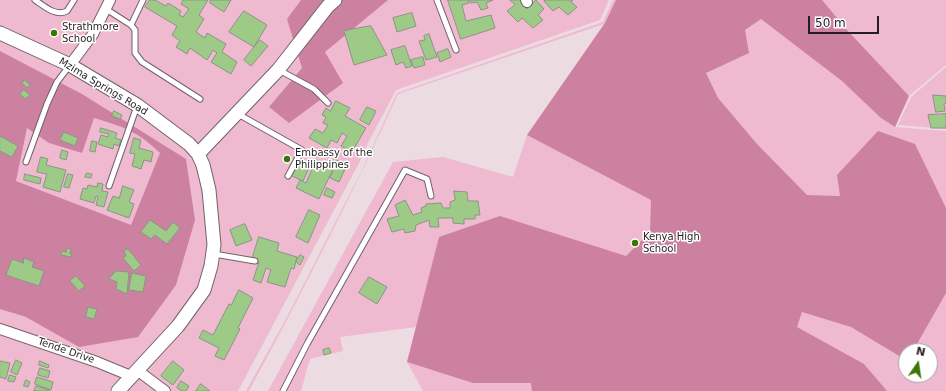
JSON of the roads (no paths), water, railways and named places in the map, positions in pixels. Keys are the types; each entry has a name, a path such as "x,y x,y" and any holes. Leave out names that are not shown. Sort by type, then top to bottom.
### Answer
{"street":[{"path":"198,154 278,70 328,6 335,0"},
{"path":"70,65 93,34 108,5"},
{"name":"Mzima Springs Road","path":"0,33 70,65 137,105 190,144 198,154 203,165 209,190 214,245 211,266 204,290 178,326 118,391"},
{"name":"Tende Drive","path":"0,329 134,373 165,391"}],"lane":[{"path":"35,0 49,10 61,12 68,11 74,0"},
{"path":"130,25 144,0"},
{"path":"437,0 456,50"},
{"path":"108,5 135,30 135,53 142,62 200,99"},
{"path":"26,162 47,104 57,82 70,65"},
{"path":"278,70 314,89 328,103"},
{"path":"108,186 137,105"},
{"path":"237,113 302,150 288,176"},
{"path":"284,391 307,344 405,170 427,179 431,196"},
{"path":"213,254 255,261"}],"place":[{"name":"Strathmore School","path":"54,33"},
{"name":"Embassy of the Philippines","path":"287,159"},
{"name":"Kenya High School","path":"635,243"}]}
